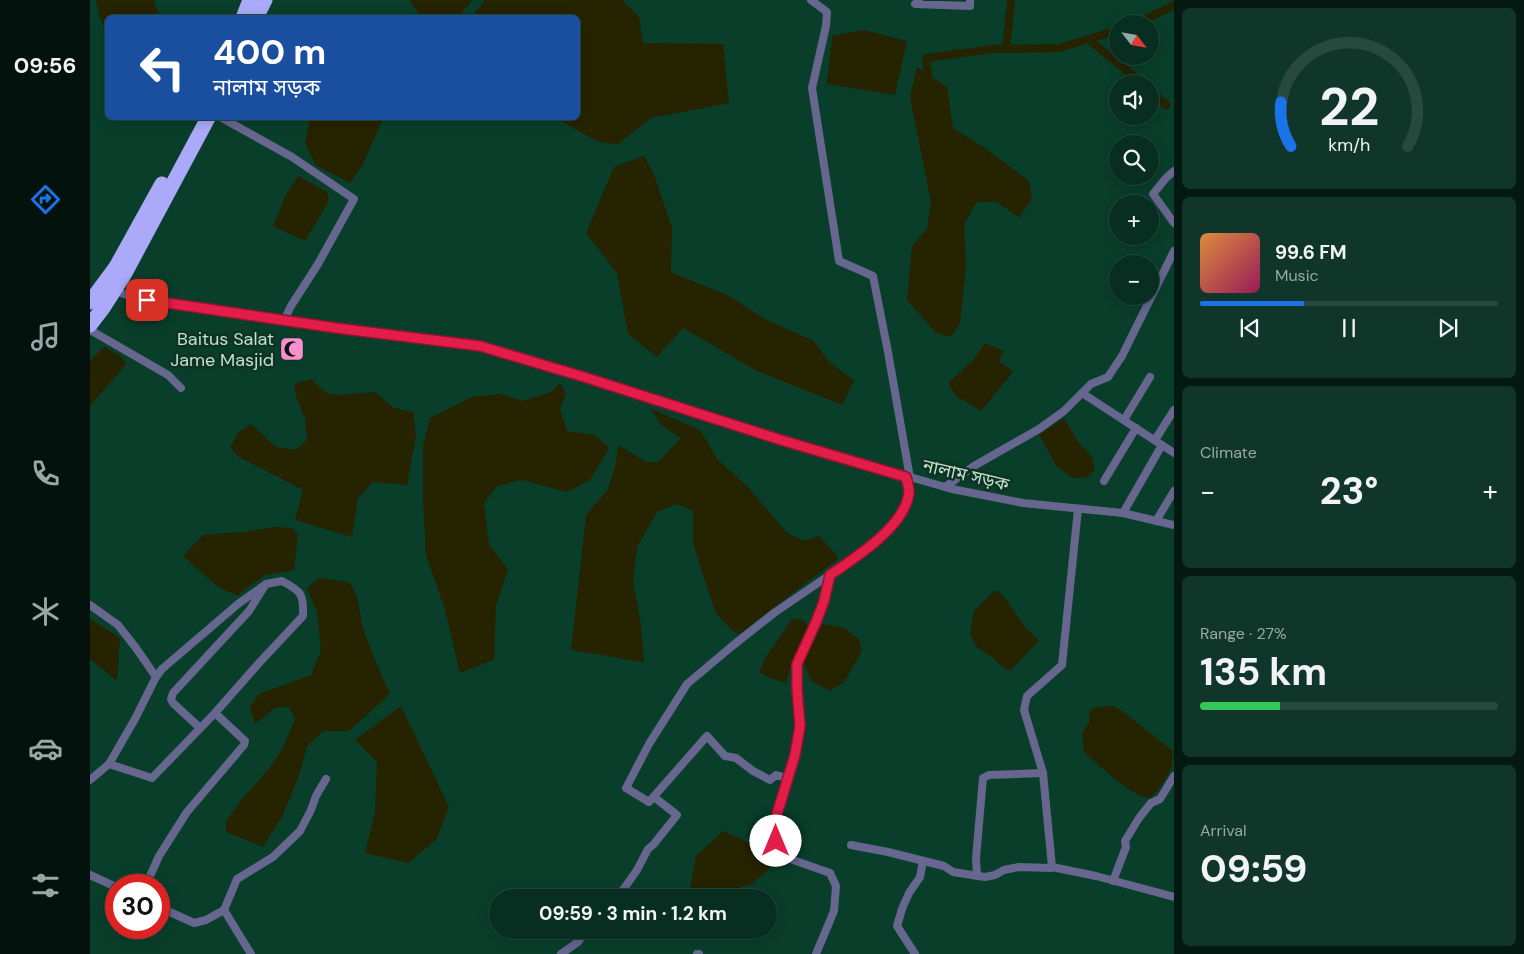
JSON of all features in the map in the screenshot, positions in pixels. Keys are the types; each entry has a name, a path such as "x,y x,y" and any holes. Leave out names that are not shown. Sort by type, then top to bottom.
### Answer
{"highway":[{"path":"244,15 250,0"},
{"path":"258,15 265,0"},
{"path":"90,302 116,267 182,150 196,120"},
{"path":"90,325 114,291 143,241 207,120"}],"street":[{"path":"787,778 776,775 770,780 753,771 736,758 725,756 707,736 649,802 626,788 649,744 687,684 767,619 887,533 903,513 909,491 888,352 873,276 839,261 812,88 826,26 827,12 810,0"},
{"path":"916,1 970,6 970,0"},
{"path":"226,120 292,157 354,199 284,320"},
{"path":"1174,171 1153,194 1174,223"},
{"path":"945,487 974,466 1039,429 1064,410 1091,384 1108,377 1174,251"},
{"name":"নালাম সড়ক","path":"114,291 147,300 485,347 781,440 945,487 1023,503 1123,513 1174,525"},
{"path":"90,330 168,375 181,388"},
{"path":"1124,420 1150,377"},
{"path":"1082,393 1174,453"},
{"path":"1155,440 1174,410"},
{"path":"1104,481 1136,428"},
{"path":"1123,513 1162,445"},
{"path":"1156,522 1174,491"},
{"path":"1052,867 1043,773 1024,710 1027,696 1062,665 1078,509"},
{"path":"816,954 834,911 836,886 830,873 779,855 773,827 795,755 800,726 797,664 824,601 830,575"},
{"path":"90,780 110,764 136,719 156,677 168,664 238,604 266,584 282,581 297,589 303,602 303,616 215,713 152,778 110,764"},
{"path":"200,728 172,703 173,693 250,610 266,584"},
{"path":"90,605 118,625 156,677"},
{"path":"151,874 159,856 187,812 244,745 245,741 243,738 215,713"},
{"path":"977,876 976,858 982,778 989,775 1043,773"},
{"path":"1114,881 1126,847 1125,840 1151,803 1160,799 1174,776"},
{"path":"170,912 194,923 206,920 224,910 237,878 272,857 300,830 326,779"},
{"path":"624,889 637,870 648,849 677,815 654,797"},
{"path":"851,845 944,866 953,872 977,876 995,875 1004,870 1019,867 1052,867 1174,897"},
{"path":"915,954 897,926 909,893 920,877 923,861"},
{"path":"90,875 105,882"},
{"path":"224,910 251,954"},
{"path":"561,954 580,939"}],"shaded area":[{"path":"96,0 153,0 159,15 105,15 105,27 100,19"},
{"path":"409,0 473,0 460,15 420,15"},
{"path":"485,0 622,0 639,17 643,43 723,44 729,103 651,118 618,144 598,142 560,120 580,120 580,15 473,15"},
{"path":"864,30 907,41 895,95 827,84 832,36"},
{"path":"917,67 947,87 953,128 982,146 1029,181 1032,199 1019,218 997,202 977,202 964,224 966,267 960,323 951,337 936,333 907,300 912,246 927,229 931,202 910,97"},
{"path":"310,120 382,120 362,166 350,183 316,165 305,144"},
{"path":"644,156 654,174 672,228 671,272 729,296 765,319 814,341 828,361 854,381 842,405 757,371 683,328 657,357 628,334 617,273 586,233 614,167"},
{"path":"298,176 327,192 329,201 305,241 273,226 285,197"},
{"path":"985,343 1004,351 999,361 1013,372 981,411 956,396 948,383 973,360"},
{"path":"104,347 119,355 127,363 90,406 90,361"},
{"path":"311,379 326,393 339,395 375,392 394,408 413,412 416,435 407,485 373,482 358,498 352,537 295,520 303,490 239,457 230,447 239,432 251,424 276,447 295,450 307,440 305,419 296,396 294,384"},
{"path":"560,383 566,394 560,409 567,431 595,435 609,448 590,480 567,492 522,480 497,486 484,503 489,545 508,569 496,606 494,660 460,673 445,610 426,555 423,447 430,418 472,397 500,394 523,401 551,392"},
{"path":"651,409 700,430 717,459 747,486 786,532 804,541 819,536 839,558 739,634 733,631 715,612 693,543 693,511 677,504 657,512 637,547 633,582 641,624 644,662 571,650 586,515 608,489 619,445 646,462 658,462 681,438 661,425"},
{"path":"1064,418 1078,442 1092,456 1095,470 1086,478 1073,478 1057,467 1039,435"},
{"path":"275,527 292,528 298,535 294,570 265,575 240,593 239,596 219,588 183,556 203,535 244,532"},
{"path":"319,578 349,582 353,587 362,624 390,694 349,731 323,731 307,746 299,776 283,815 263,847 226,832 226,821 242,799 268,770 283,748 295,719 289,707 275,708 255,724 250,707 259,694 311,675 321,650 317,612 307,588"},
{"path":"994,591 998,591 1005,598 1024,626 1039,641 1011,670 1004,669 992,657 977,647 970,634 974,611"},
{"path":"90,619 120,638 117,681 90,659"},
{"path":"792,619 803,620 808,625 792,662 786,683 772,679 759,672 766,657"},
{"path":"823,624 844,628 859,639 862,651 845,681 830,691 811,681 803,662 817,632"},
{"path":"401,706 449,807 437,839 408,863 365,853 375,812 377,762 355,740"},
{"path":"1113,706 1173,751 1170,771 1151,798 1144,797 1126,787 1084,752 1082,733 1089,723 1090,710 1096,707"},
{"path":"723,831 767,851 773,865 752,884 740,887 739,889 690,889 696,856"}],"waterway":[{"path":"1006,49 1011,0"},
{"path":"1154,15 1174,5"},
{"path":"929,84 926,58 992,49 1059,48 1109,33"},
{"path":"1088,39 1132,75"},
{"path":"1159,98 1166,105"}],"place":[{"name":"Baitus Salat Jame Masjid","path":"292,349"}],"route":[{"path":"147,300 336,328 480,346 626,390 705,417 906,477 909,491 903,513 887,533 830,575 824,601 797,664 800,726 795,755 773,827 776,841"}]}
